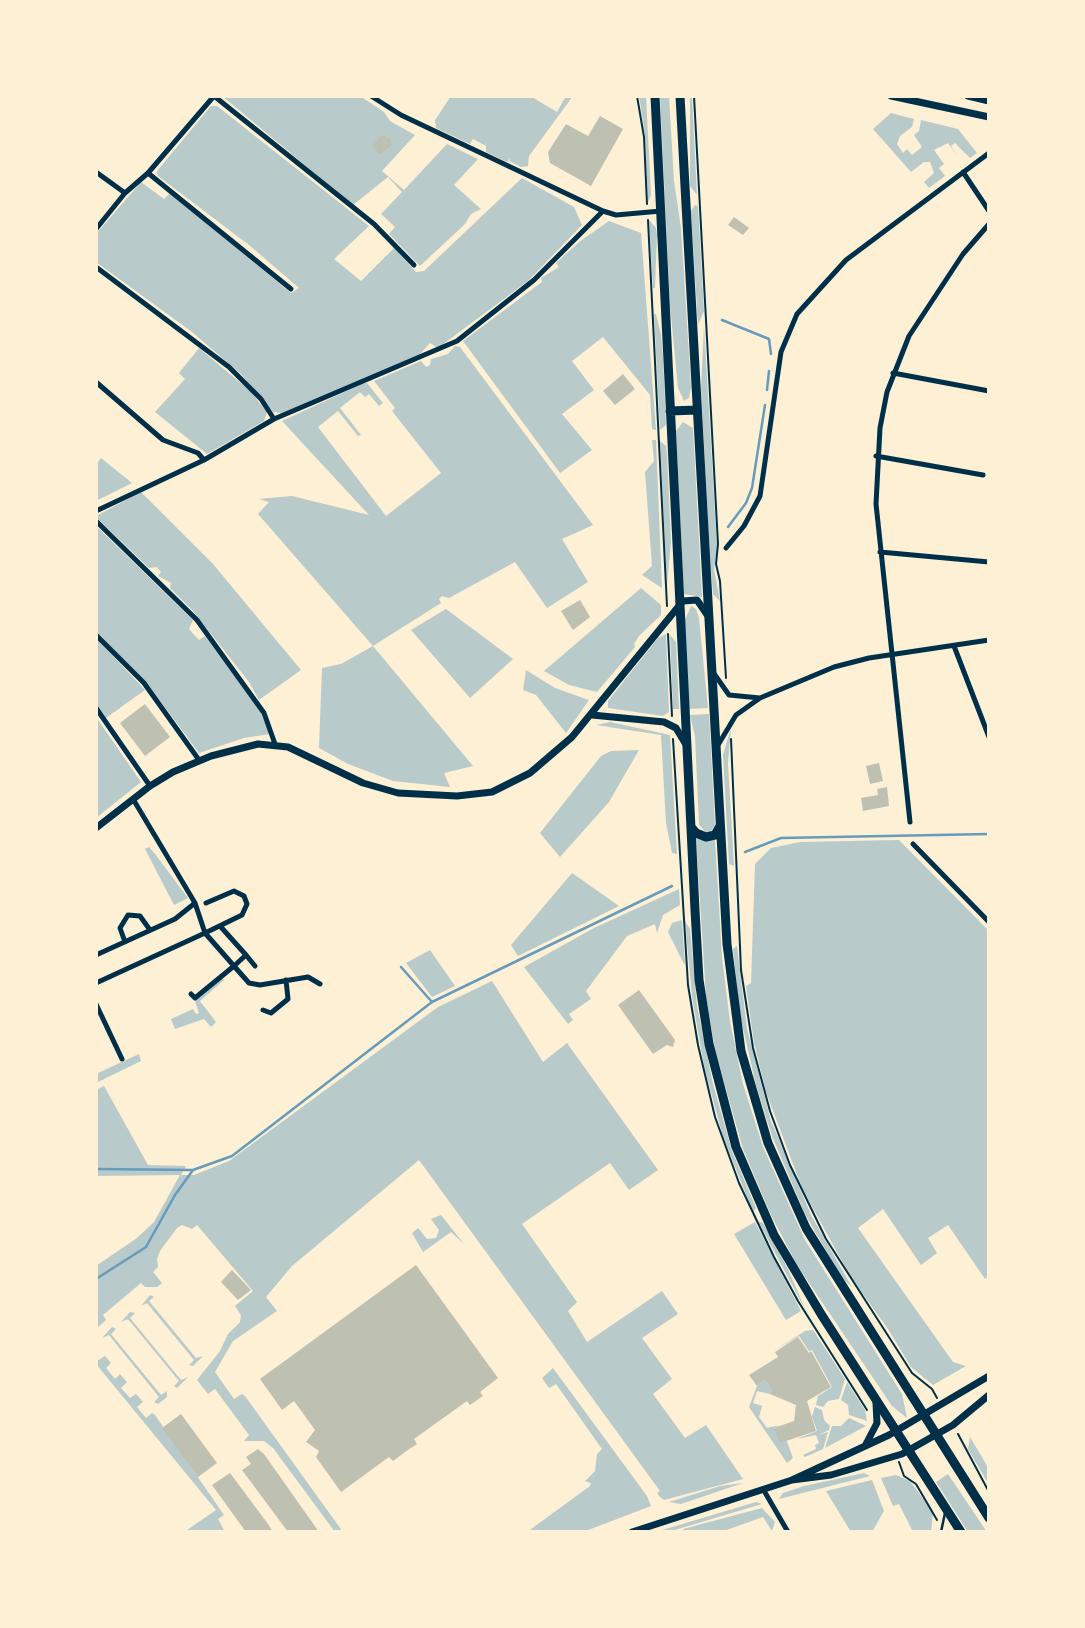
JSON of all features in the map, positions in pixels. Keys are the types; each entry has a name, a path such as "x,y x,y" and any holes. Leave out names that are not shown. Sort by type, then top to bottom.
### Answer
{"main road":[{"path":"655,96 690,825 702,1003 727,1119 743,1165 780,1246 961,1532"},
{"path":"680,96 721,824 734,1009 746,1069 762,1128 806,1228 989,1518"},
{"path":"670,411 697,410"},
{"path":"690,825 696,833 706,837 715,835 721,824"}],"street":[{"path":"96,229 125,192 148,173 214,96 374,224 414,265"},
{"path":"371,96 401,115 603,211 617,215 661,211"},
{"path":"891,96 984,116 989,122"},
{"path":"968,96 989,101"},
{"path":"726,548 744,526 760,496 781,352 797,314 846,260 989,153"},
{"path":"96,172 125,192"},
{"path":"963,172 989,211"},
{"path":"148,173 291,289"},
{"path":"96,511 204,460 274,419 457,341 534,280 603,211"},
{"path":"910,822 880,552 876,456 887,393 909,336 975,237 989,224"},
{"path":"96,267 229,367 254,391 274,419"},
{"path":"893,373 989,391"},
{"path":"96,382 163,440 198,453 204,460"},
{"path":"876,456 983,475"},
{"path":"96,521 197,620 264,713 275,744"},
{"path":"880,552 989,562"},
{"path":"96,828 150,786 199,760 242,747 275,744 300,752 379,788 414,795 472,796 492,792 530,773 563,746 592,715 687,599 697,600 709,616"},
{"path":"96,635 144,683 199,760"},
{"path":"716,748 736,715 760,698 834,667 989,640"},
{"path":"954,646 989,737"},
{"path":"712,669 729,695 760,698"},
{"path":"96,708 150,786"},
{"path":"592,715 664,722 679,731 686,747"},
{"path":"133,799 195,903 205,933 234,966 254,985 312,977 320,984"},
{"path":"914,844 989,922"},
{"path":"96,983 220,926 242,915 246,908 244,896 232,892 206,904"},
{"path":"96,955 175,919 195,903"},
{"path":"125,942 120,924 128,915 140,916 150,930"},
{"path":"220,926 255,966"},
{"path":"191,994 195,998 246,955"},
{"path":"262,1010 271,1013 285,1003 289,991 286,980"},
{"path":"96,1004 122,1059"},
{"path":"632,1532 792,1480 897,1431 989,1376"},
{"path":"792,1480 831,1475 910,1450 957,1422 989,1395"},
{"path":"857,1450 875,1431 878,1416 874,1397"},
{"path":"763,1489 788,1532"}],"lane":[{"path":"941,1532 945,1514 943,1503"}],"path":[{"path":"637,96 644,137 667,611"},
{"path":"694,96 718,550 716,564 721,590 727,685"},
{"path":"668,634 672,713"},
{"path":"672,735 688,985 702,1068 715,1117 739,1183 774,1258 870,1416"},
{"path":"730,756 741,970 753,1048 770,1111 790,1165 826,1239 912,1373 932,1389"},
{"path":"966,1452 989,1492"},
{"path":"916,1484 935,1513 936,1529"}],"shaded area":[{"path":"222,96 360,96 384,112 390,121 415,135 382,171 404,190 447,144 478,159 454,185 481,209 471,214 465,224 420,266 389,234 395,227 381,214 402,192 388,177 353,205"},
{"path":"451,96 530,96 557,112 566,96 573,96 529,156 528,166 521,167 509,161 510,158 507,162 486,152 486,146 473,139 470,144 436,128 435,120"},
{"path":"639,96 646,96 651,195 648,202 645,135"},
{"path":"660,96 669,96 674,181 681,228 691,387 689,398 684,401 678,388 670,305"},
{"path":"692,96 697,195 690,186"},
{"path":"211,106 217,106 369,226 334,259 361,281 394,248 416,272 424,271 522,178 574,207 582,225 528,281 438,348 430,343 419,355 282,413 273,412 241,374 192,332 96,262 96,234 141,182 164,199 170,193 291,293 299,288 249,245 158,176 157,171"},
{"path":"891,113 914,119 912,127 900,136 897,144 903,153 907,149 912,155 922,147 914,135 919,131 921,120 958,129 977,153 970,158 955,143 951,146 957,156 948,143 934,150 944,164 939,168 945,176 929,188 924,182 934,173 930,162 924,162 911,172 873,129"},
{"path":"695,205 698,206 704,311 698,325 691,211"},
{"path":"649,220 656,228 657,235 655,288 653,288"},
{"path":"609,221 641,233 656,430 652,429 650,395 603,337 572,361 594,390 562,414 592,450 560,473 463,341 542,282 541,278 559,267 556,263 579,242"},
{"path":"654,314 661,334 663,357 666,425 660,430"},
{"path":"704,326 717,548 714,569 720,601 713,594 710,557 701,388"},
{"path":"455,346 460,347 593,525 562,539 588,582 547,608 515,562 449,598 442,596 439,599 441,603 373,646 258,514 269,502 259,499 292,496 369,515 282,421 367,383 383,403 379,406 369,394 365,397 360,392 340,408 361,435 358,436 338,411 318,427 386,516 441,473 392,411 395,408 374,381 421,361 426,367 430,365 431,359 448,354"},
{"path":"199,348 250,391 267,412 264,421 207,454 155,412 185,379 179,373"},
{"path":"683,422 693,428 702,597 684,594 676,431"},
{"path":"652,440 656,440 662,588 642,575 652,566 645,472 654,461"},
{"path":"660,441 666,446 667,453 671,542 667,584"},
{"path":"101,458 132,483 96,501 96,465"},
{"path":"141,492 213,564 301,670 259,700 249,682 193,611 170,588 171,583 158,576 161,572 157,567 149,568 98,519 98,515"},
{"path":"96,526 193,620 189,629 199,640 205,636 260,711 270,734 244,738 199,753 150,687 96,631"},
{"path":"641,588 661,605 661,615 639,636 635,647 597,692 569,685 544,671"},
{"path":"691,606 696,609 699,618 708,708 689,709 685,620"},
{"path":"446,609 513,659 470,698 411,630"},
{"path":"666,634 669,712 663,716 608,708 608,701 658,638"},
{"path":"670,635 676,642 679,709 673,709"},
{"path":"96,638 145,690 106,718 96,704"},
{"path":"373,646 473,766 444,773 450,787 393,781 348,764 319,748 322,668 341,664"},
{"path":"526,670 555,688 589,700 566,733 536,695 523,690"},
{"path":"709,714 715,825 711,831 706,832 699,825 695,736 690,715"},
{"path":"96,717 141,782 96,818"},
{"path":"610,722 670,735 677,854 672,853 666,823 661,735 596,725"},
{"path":"731,728 728,764 734,866 729,864 723,755"},
{"path":"639,750 609,802 560,857 540,833 601,756 611,751"},
{"path":"696,838 715,840 722,957 730,1022 743,1084 763,1147 805,1240 902,1394 907,1418 892,1406 797,1265 771,1215 743,1149 715,1050 706,996"},
{"path":"899,840 989,931 989,1276 985,1279 948,1225 928,1238 937,1253 921,1265 883,1209 858,1228 953,1362 966,1366 933,1385 911,1367 850,1276 802,1188 766,1092 754,1043 746,986 751,983 755,864 771,848 800,842"},
{"path":"149,847 188,898 174,905 145,849"},
{"path":"572,873 619,906 518,956 511,945"},
{"path":"679,889 680,905 663,915 657,933 655,924 627,936 586,991 591,999 569,1014 573,1020 568,1024 524,967 594,928"},
{"path":"682,920 684,964 668,932 672,923"},
{"path":"685,921 690,929 697,1006 713,1084 732,1151 756,1208 753,1212 723,1137 704,1066 692,997"},
{"path":"737,946 747,1029 771,1121 812,1217 852,1287 841,1277 805,1214 772,1136 756,1085 740,1015 733,949"},
{"path":"430,950 455,986 432,997 406,963"},
{"path":"222,978 224,980 200,1001 216,1022 211,1027 204,1019 175,1029 171,1019 193,1009 196,1014 199,1013 195,1001"},
{"path":"492,981 543,1062 567,1043 658,1170 629,1190 610,1163 522,1224 577,1302 568,1311 587,1342 662,1291 678,1314 642,1338 672,1379 653,1394 685,1438 706,1425 743,1479 664,1500 660,1497 657,1493 660,1491 419,1160 292,1266 266,1297 277,1311 233,1341 215,1372 234,1399 242,1394 245,1396 343,1532 335,1532 273,1448 264,1441 244,1441 249,1435 215,1389 208,1394 197,1380 220,1351 228,1334 240,1322 241,1315 235,1306 253,1291 197,1225 192,1229 182,1225 177,1228 160,1251 158,1267 153,1272 162,1283 157,1287 145,1287 141,1283 103,1315 106,1320 96,1329 96,1266 137,1238 154,1222 180,1175 96,1176 96,1090 104,1086 148,1165 186,1166 181,1175 194,1175 229,1161 438,1007"},
{"path":"139,1054 141,1061 96,1083 96,1074"},
{"path":"441,1215 464,1244 451,1232 423,1252 412,1233 418,1228 427,1239 436,1238 439,1230 431,1219"},
{"path":"758,1221 763,1223 788,1269 806,1311"},
{"path":"755,1222 801,1311 786,1320 734,1234"},
{"path":"150,1295 154,1297 149,1301 196,1358 203,1356 193,1366 189,1365 194,1360 147,1303 141,1306"},
{"path":"130,1312 135,1313 130,1318 181,1380 188,1377 177,1388 174,1386 179,1381 128,1319 121,1322"},
{"path":"112,1327 116,1329 111,1334 161,1395 167,1391 167,1397 158,1404 154,1402 159,1397 109,1335 102,1338"},
{"path":"813,1330 845,1379 839,1399 828,1401 823,1407 816,1405 818,1396 832,1387 812,1350 809,1351 799,1336 775,1350 805,1331"},
{"path":"105,1356 111,1363 106,1368 115,1379 120,1374 127,1382 121,1388 130,1398 136,1394 143,1402 137,1407 146,1418 152,1413 155,1415 224,1515 218,1519 225,1532 184,1532 216,1510 96,1364 96,1357 99,1360"},
{"path":"553,1368 647,1496 651,1506 583,1532 527,1532 590,1486 591,1483 585,1481 595,1471 597,1454 602,1449 556,1384 549,1388 542,1378"},
{"path":"765,1380 772,1390 770,1394 757,1391 753,1403 762,1406 759,1417 767,1428 780,1425 774,1428 786,1439 793,1458 787,1463 749,1407 757,1386"},
{"path":"847,1382 865,1410 867,1421 849,1415 848,1405 841,1400"},
{"path":"815,1407 822,1410 824,1420 830,1426 829,1430 818,1435 828,1432 823,1449 805,1457 803,1455 816,1449 815,1445 819,1443 816,1435 797,1439 817,1431 812,1416"},
{"path":"849,1418 866,1426 825,1448 832,1426 841,1426"},
{"path":"970,1437 989,1469 989,1485 968,1449"},
{"path":"864,1473 870,1476 779,1499 783,1493 804,1486"},
{"path":"948,1474 987,1532 968,1532 936,1482"},
{"path":"896,1475 910,1481 930,1508 933,1513 931,1532 913,1532 899,1504 893,1506 881,1478"},
{"path":"872,1480 884,1511 872,1532 851,1532 826,1491"},
{"path":"743,1483 681,1504 669,1502 720,1486"},
{"path":"756,1502 762,1504 668,1532 659,1531"},
{"path":"762,1508 775,1522 772,1531 763,1517 721,1532 685,1532 683,1529"}],"building":[{"path":"600,116 623,129 591,186 550,163 548,152 566,124 588,136"},
{"path":"382,135 390,139 392,145 380,154 372,146"},
{"path":"734,217 749,228 743,235 728,225"},
{"path":"623,374 635,389 615,405 603,391"},
{"path":"580,600 590,617 573,630 561,611"},
{"path":"145,704 170,737 145,756 120,723"},
{"path":"879,763 883,781 870,784 866,766"},
{"path":"887,787 889,806 863,811 861,798 878,795 877,789"},
{"path":"639,990 675,1040 673,1047 667,1045 653,1054 618,1005"},
{"path":"416,1265 498,1378 480,1392 483,1396 470,1405 467,1401 414,1439 417,1444 393,1461 389,1457 341,1492 316,1457 319,1451 306,1442 315,1430 294,1401 282,1410 260,1379"},
{"path":"232,1270 251,1290 238,1300 221,1282"},
{"path":"798,1337 809,1353 811,1351 831,1387 807,1401 816,1431 780,1443 774,1428 794,1421 796,1405 770,1394 772,1390 765,1380 757,1386 749,1375 778,1357 775,1352"},
{"path":"181,1414 217,1463 198,1477 162,1428"},
{"path":"258,1449 319,1532 288,1532 242,1470 251,1464 246,1457"},
{"path":"230,1473 273,1532 246,1532 212,1485"}],"waterway":[{"path":"722,320 769,339 771,354"},
{"path":"767,390 769,371"},
{"path":"728,527 746,503 752,488 765,405"},
{"path":"745,852 781,838 989,834"},
{"path":"96,1169 193,1170 232,1156 432,1002 672,886"},
{"path":"401,967 432,1002"},
{"path":"96,1279 146,1247 175,1195 193,1170"}]}
